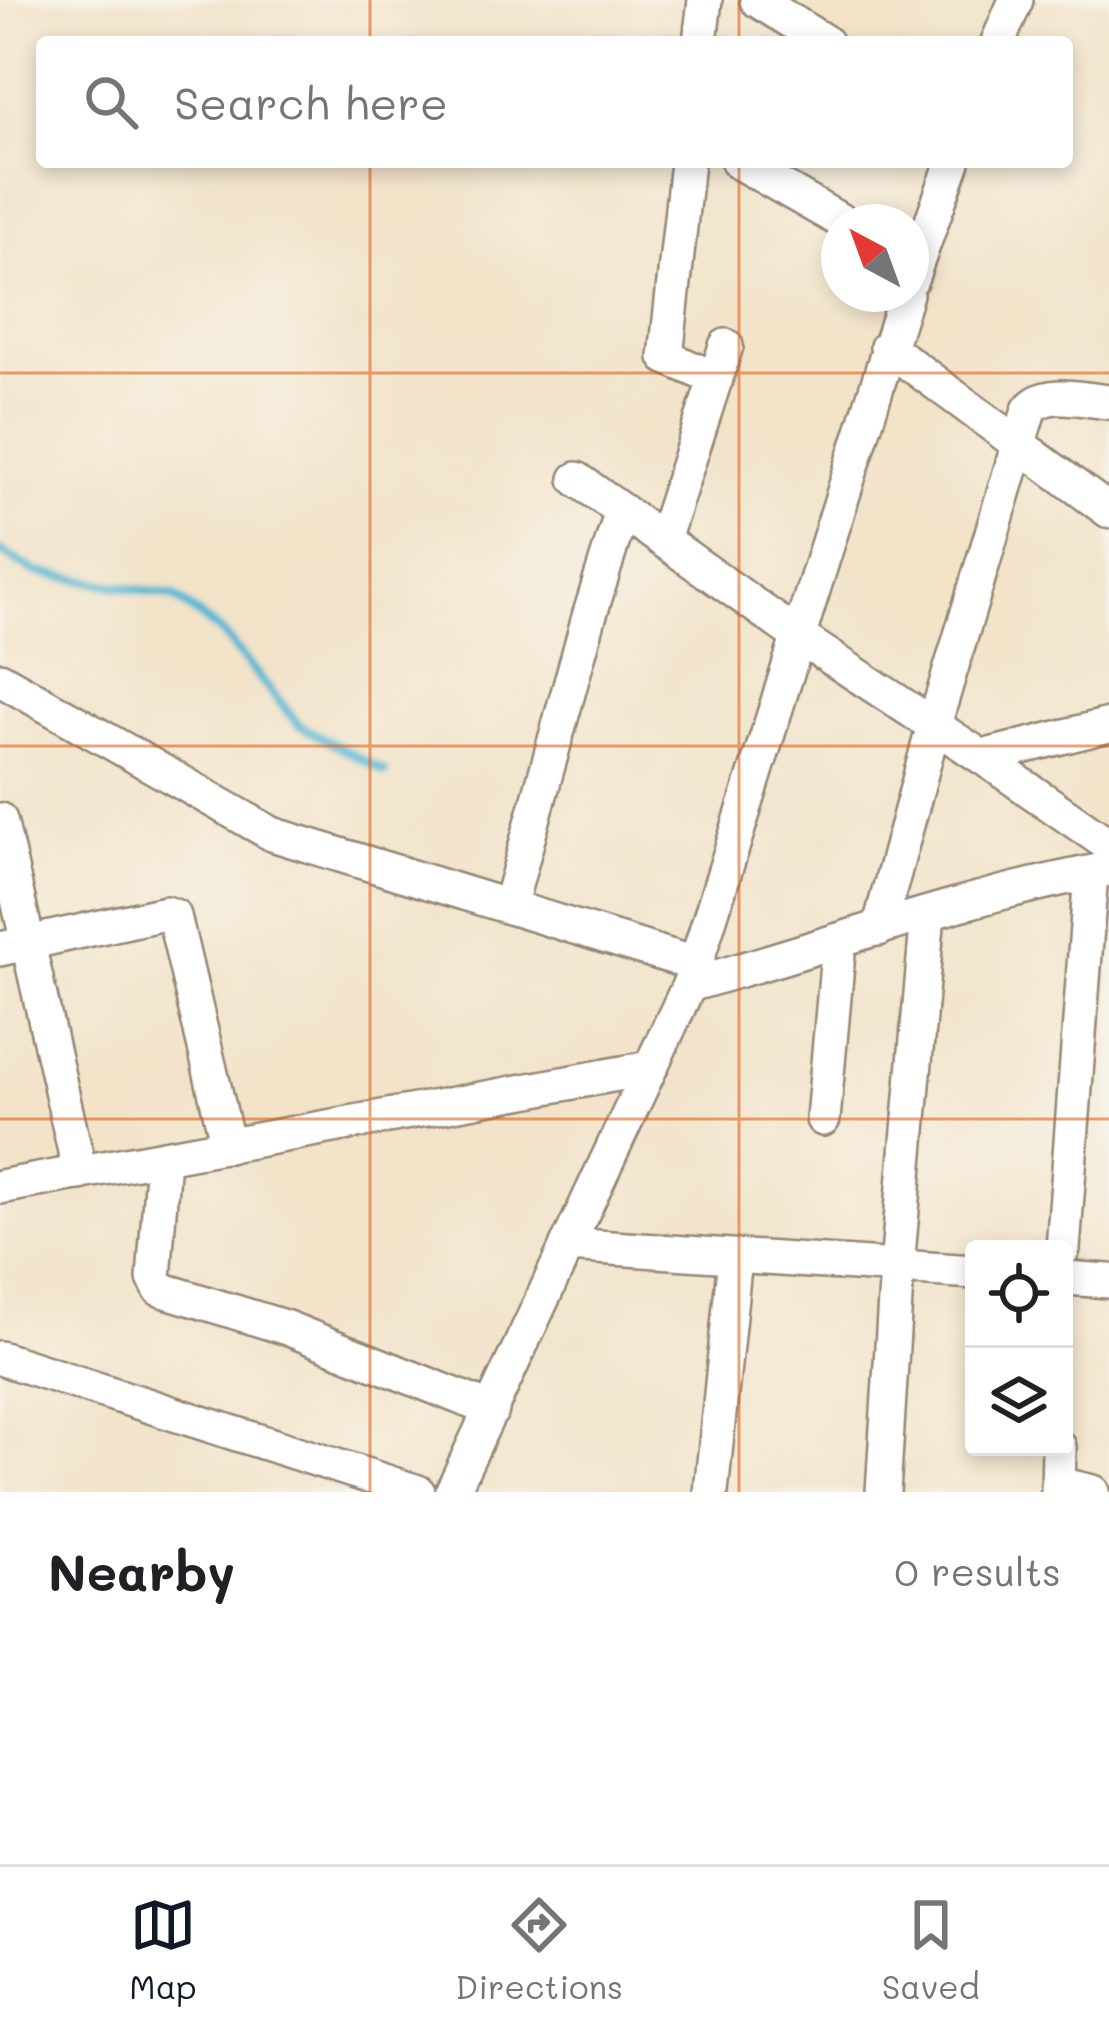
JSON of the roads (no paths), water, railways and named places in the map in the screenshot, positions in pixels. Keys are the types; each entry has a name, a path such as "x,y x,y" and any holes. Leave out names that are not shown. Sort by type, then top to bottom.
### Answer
{"street":[{"path":"701,36 705,0"},
{"path":"757,0 815,36"},
{"path":"1001,36 1016,0"},
{"path":"663,540 721,362 666,357 686,168"},
{"path":"748,168 821,209"},
{"path":"929,227 951,168"},
{"path":"461,1490 492,1410 692,974 899,312"},
{"path":"887,347 1109,512"},
{"path":"879,929 934,725 1029,410 1042,398 1109,402"},
{"path":"577,479 798,636 982,757 1103,862"},
{"path":"509,908 622,511"},
{"path":"0,679 272,835 509,908 692,974 839,942 1103,862"},
{"path":"982,757 1109,725"},
{"path":"0,820 14,946 80,1173"},
{"path":"1064,1240 1103,862"},
{"path":"14,946 165,913 174,916 228,1146"},
{"path":"883,1492 928,914"},
{"path":"823,1119 839,942"},
{"path":"0,1187 650,1068"},
{"path":"163,1158 154,1278 160,1289 287,1328 492,1410"},
{"path":"567,1245 965,1271"},
{"path":"711,1492 735,1257"},
{"path":"1073,1279 1109,1281"},
{"path":"0,1358 418,1492"},
{"path":"1059,1456 1058,1488 1093,1492"}],"waterway":[{"path":"0,551 36,572 174,596 223,634 299,725 385,772"}]}
